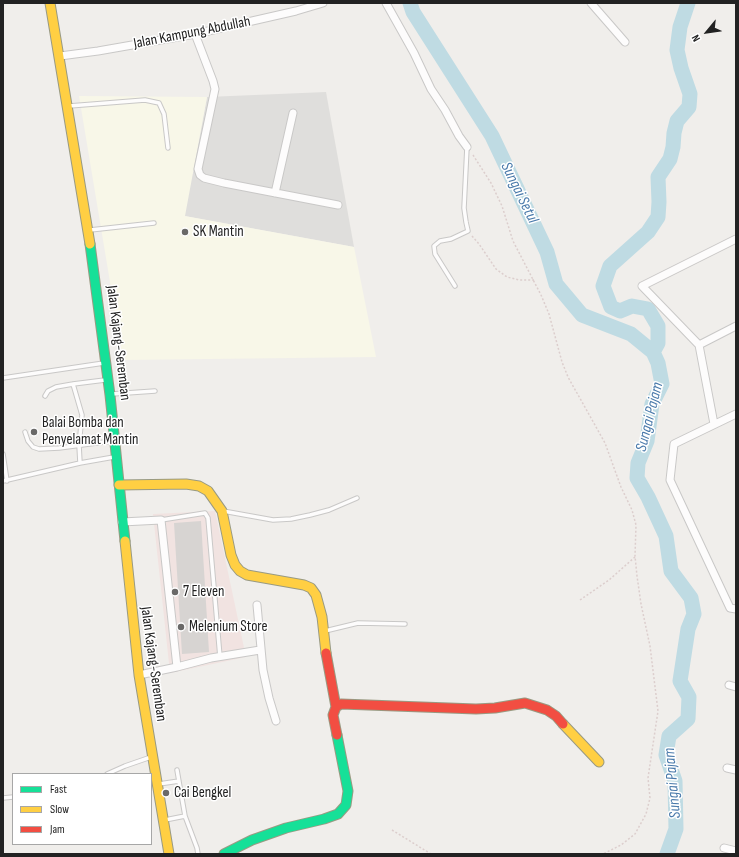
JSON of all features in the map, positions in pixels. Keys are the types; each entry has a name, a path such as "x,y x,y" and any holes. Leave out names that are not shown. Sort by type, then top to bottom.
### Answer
{"street":[{"name":"Jalan Kajang-Seremban","path":"50,3 89,230 107,363 117,456 122,522 139,675 170,854"},
{"name":"Jalan Kampung Abdullah","path":"60,56 195,34 296,11 323,3"},
{"path":"386,3 414,53 431,89 458,136 467,147"},
{"path":"591,3 625,42"},
{"path":"195,34 213,81 214,88 198,169 200,175 204,178 224,183 338,205"},
{"path":"275,193 293,113"},
{"path":"714,424 699,346 642,286 736,239"},
{"path":"699,346 736,326"},
{"path":"736,414 674,444 670,480 730,608 736,609"},
{"path":"119,485 186,484 199,486 208,491 222,511 231,555 235,565 240,571 247,574 304,585 311,588 316,594 322,617 326,664 336,707 333,715 348,791 346,805 338,814 286,828 252,840 224,854"},
{"path":"122,522 161,520 177,667"},
{"path":"257,605 260,650 269,698 276,721"},
{"path":"139,675 220,657 260,650"},
{"path":"336,707 341,704 476,709 495,708 525,703 531,704 547,710 556,716 599,762"},
{"path":"728,768 736,770"},
{"path":"724,848 736,851"}],"lane":[{"path":"68,106 145,100 159,103 164,114 168,148"},
{"path":"455,286 435,254 434,246 440,241 451,239 468,231 464,208 467,147"},
{"path":"89,230 154,224"},
{"path":"3,378 107,363"},
{"path":"45,396 48,391 56,387 108,379"},
{"path":"73,384 82,415 79,445 80,463"},
{"path":"110,395 155,391"},
{"path":"25,432 28,441 33,447 39,449 115,441"},
{"path":"3,454 5,481 80,463 117,456"},
{"path":"222,511 273,520 291,519 329,510 357,498"},
{"path":"161,520 205,513 208,518 220,657"},
{"path":"324,631 358,623 405,624"},
{"path":"109,773 154,756"},
{"path":"177,770 186,816 198,854"},
{"path":"158,784 179,781"},
{"path":"164,820 186,816"}],"path":[{"path":"467,147 478,161 502,206 514,240 534,280 548,314 568,377 605,443 621,487 632,510 636,525 635,556 641,604 650,646 658,712 649,772 650,798 646,814 635,834 621,845 603,854"},
{"path":"468,231 496,269 507,277 519,280 534,280"},
{"path":"580,600 609,580 625,567 635,556"},
{"path":"392,830 431,854"}],"shaded area":[{"path":"326,92 354,247 184,216 207,97"},
{"name":"SK Mantin","path":"79,96 207,97 185,216 354,247 376,357 123,360"},
{"path":"215,511 246,657 170,673 153,514"}],"building":[{"path":"201,521 209,652 182,654 174,523"}],"waterway":[{"name":"Sungai Pajam","path":"410,3 413,12 492,136 547,252 556,284 582,315 631,334 653,352 658,363 662,384 652,404 647,441 638,463 637,478 648,497 666,536 671,571 691,598 694,614 688,629 680,681 689,697 688,719 669,736 666,755 675,781 676,829 667,854"},
{"name":"Sungai Pajam","path":"653,352 658,343 658,326 648,309 632,306 620,311 611,307 603,286 610,266 648,232 658,217 658,177 670,159 677,121 689,107 690,94 681,68 677,50 680,27 688,3"}],"traffic: fast":[{"path":"90,244 110,395 125,541"},
{"path":"224,854 252,840 286,828 338,814 346,805 348,791 337,735"}],"traffic: slow":[{"path":"50,3 90,244"},
{"path":"119,485 186,484 199,486 208,491 222,511 231,555 235,565 240,571 247,575 304,585 311,588 316,595 322,617 326,653"},
{"path":"125,541 139,675 169,854"},
{"path":"563,724 599,762"}],"traffic: jam":[{"path":"326,653 336,707"},
{"path":"337,735 333,715 336,707 341,704 476,709 495,708 525,703 547,710 556,716 563,724"}],"place":[{"name":"SK Mantin","path":"185,232"},
{"name":"Balai Bomba dan Penyelamat Mantin","path":"34,432"},
{"name":"7 Eleven","path":"175,592"},
{"name":"Melenium Store","path":"181,627"},
{"name":"Cai Bengkel","path":"166,793"}],"water label":[{"name":"Sungai Setul","path":"519,193"}]}
